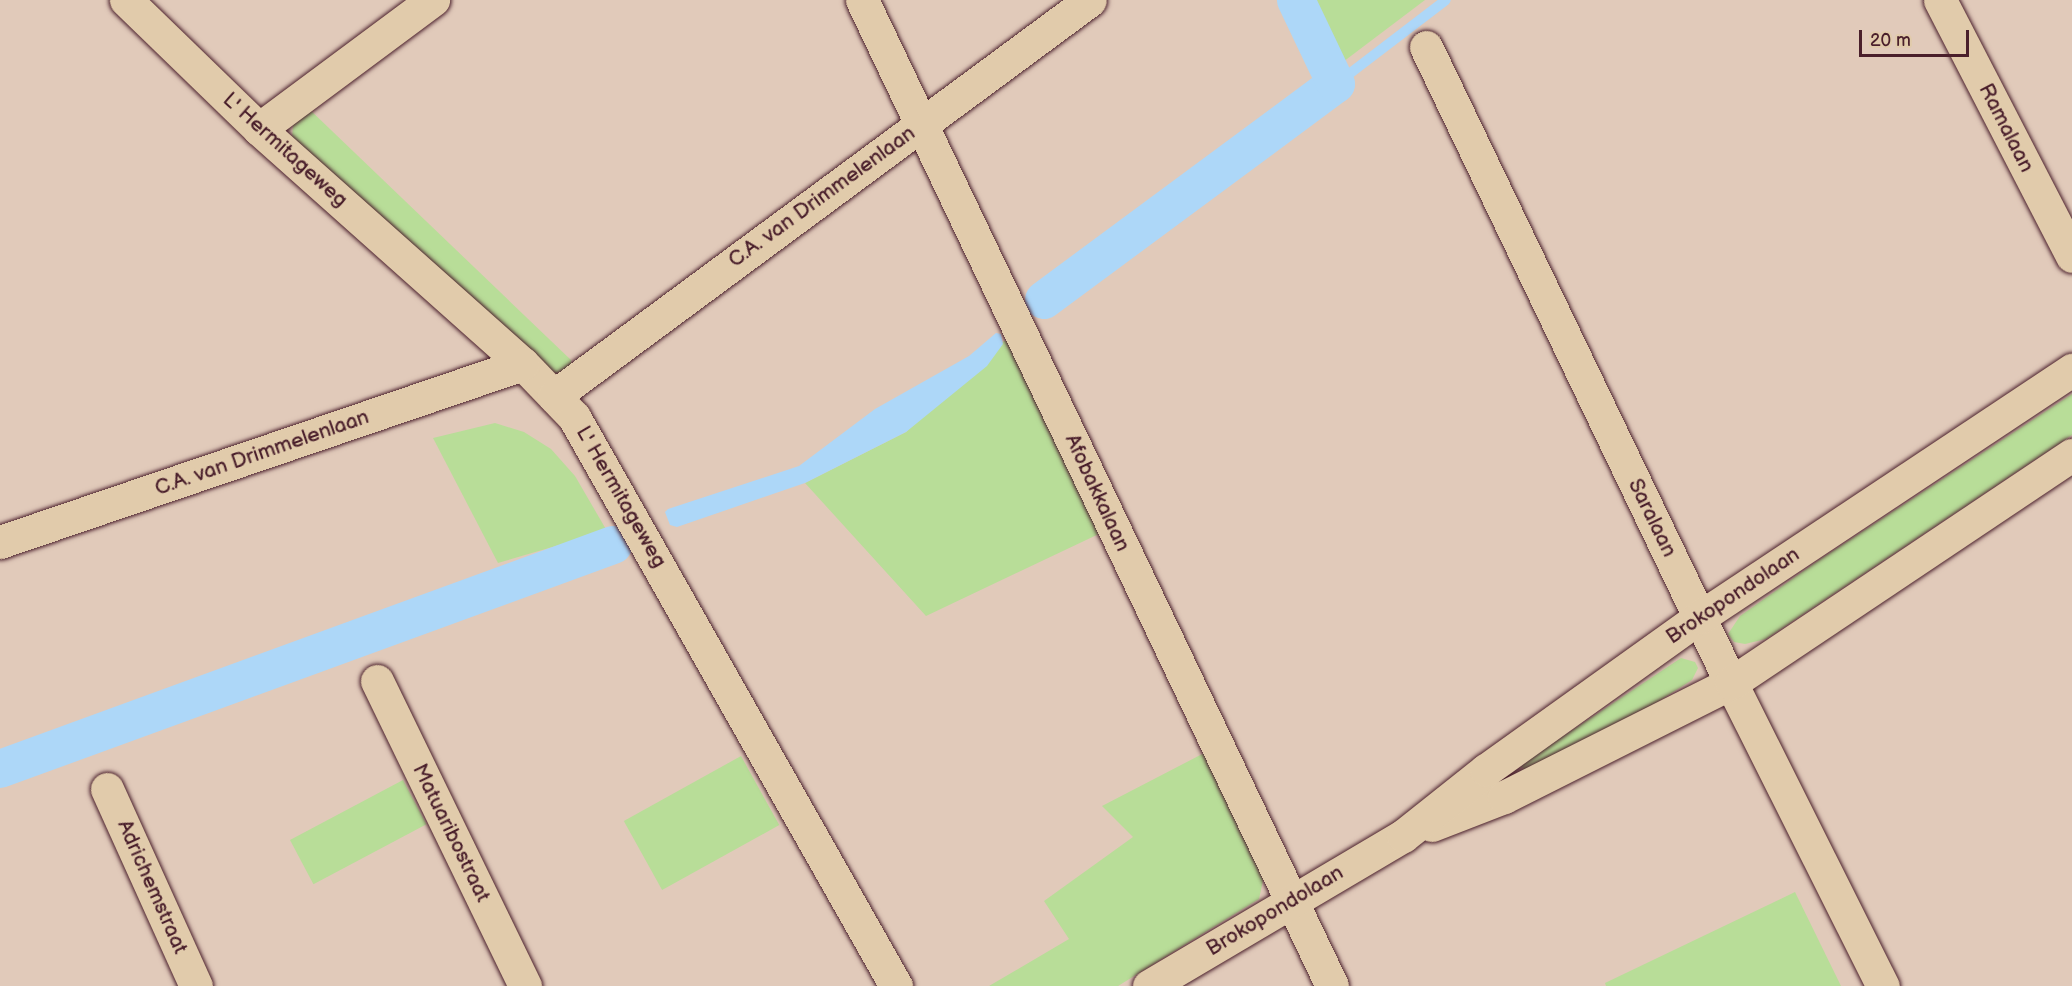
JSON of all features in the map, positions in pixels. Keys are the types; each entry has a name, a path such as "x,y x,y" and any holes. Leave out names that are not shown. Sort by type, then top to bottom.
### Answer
{"street":[{"name":"L' Hermitageweg","path":"126,0 259,129 523,363 589,439 896,986"},
{"path":"259,129 433,0"},
{"name":"Afobakkalaan","path":"862,0 1332,986"},
{"name":"C.A. van Drimmelenlaan","path":"554,396 1090,0"},
{"name":"Ramalaan","path":"1940,0 2072,256"},
{"name":"Saralaan","path":"1426,47 1731,682 1883,986"},
{"name":"C.A. van Drimmelenlaan","path":"0,542 523,363"},
{"name":"Brokopondolaan","path":"1149,986 1403,836 1486,770 1700,617 2072,370"},
{"name":"Brokopondolaan","path":"1403,836 1504,797 1731,682 2072,455"},
{"name":"Matuaribostraat","path":"376,681 525,986"},
{"name":"Adrichemstraat","path":"107,789 196,986"}],"green space":[{"path":"1302,0 1425,0 1335,68"},
{"path":"307,107 571,360 572,367 550,376 292,139 293,125"},
{"path":"1013,340 1103,532 926,616 805,483 906,432 1004,341"},
{"path":"2072,394 2072,435 1766,639 1745,644 1734,642 1728,634 1740,616 1819,560"},
{"path":"495,423 524,432 551,449 575,476 607,531 498,563 433,438"},
{"path":"1681,658 1695,662 1698,668 1692,680 1656,703 1525,770 1520,765"},
{"path":"1210,750 1264,876 1259,899 1118,986 989,986 1069,939 1044,901 1133,837 1102,806"},
{"path":"741,756 779,825 662,890 624,821"},
{"path":"403,780 426,824 313,884 290,840"},
{"path":"1795,892 1841,986 1606,986 1605,983"}],"water":[{"path":"996,333 1001,334 1003,344 987,366 906,432 805,483 677,527 670,525 665,512 668,509 799,466 875,409 969,356"}],"waterway":[{"path":"1044,300 1336,84 1296,0"},
{"path":"1336,84 1446,0"},
{"path":"0,769 613,545"}]}
